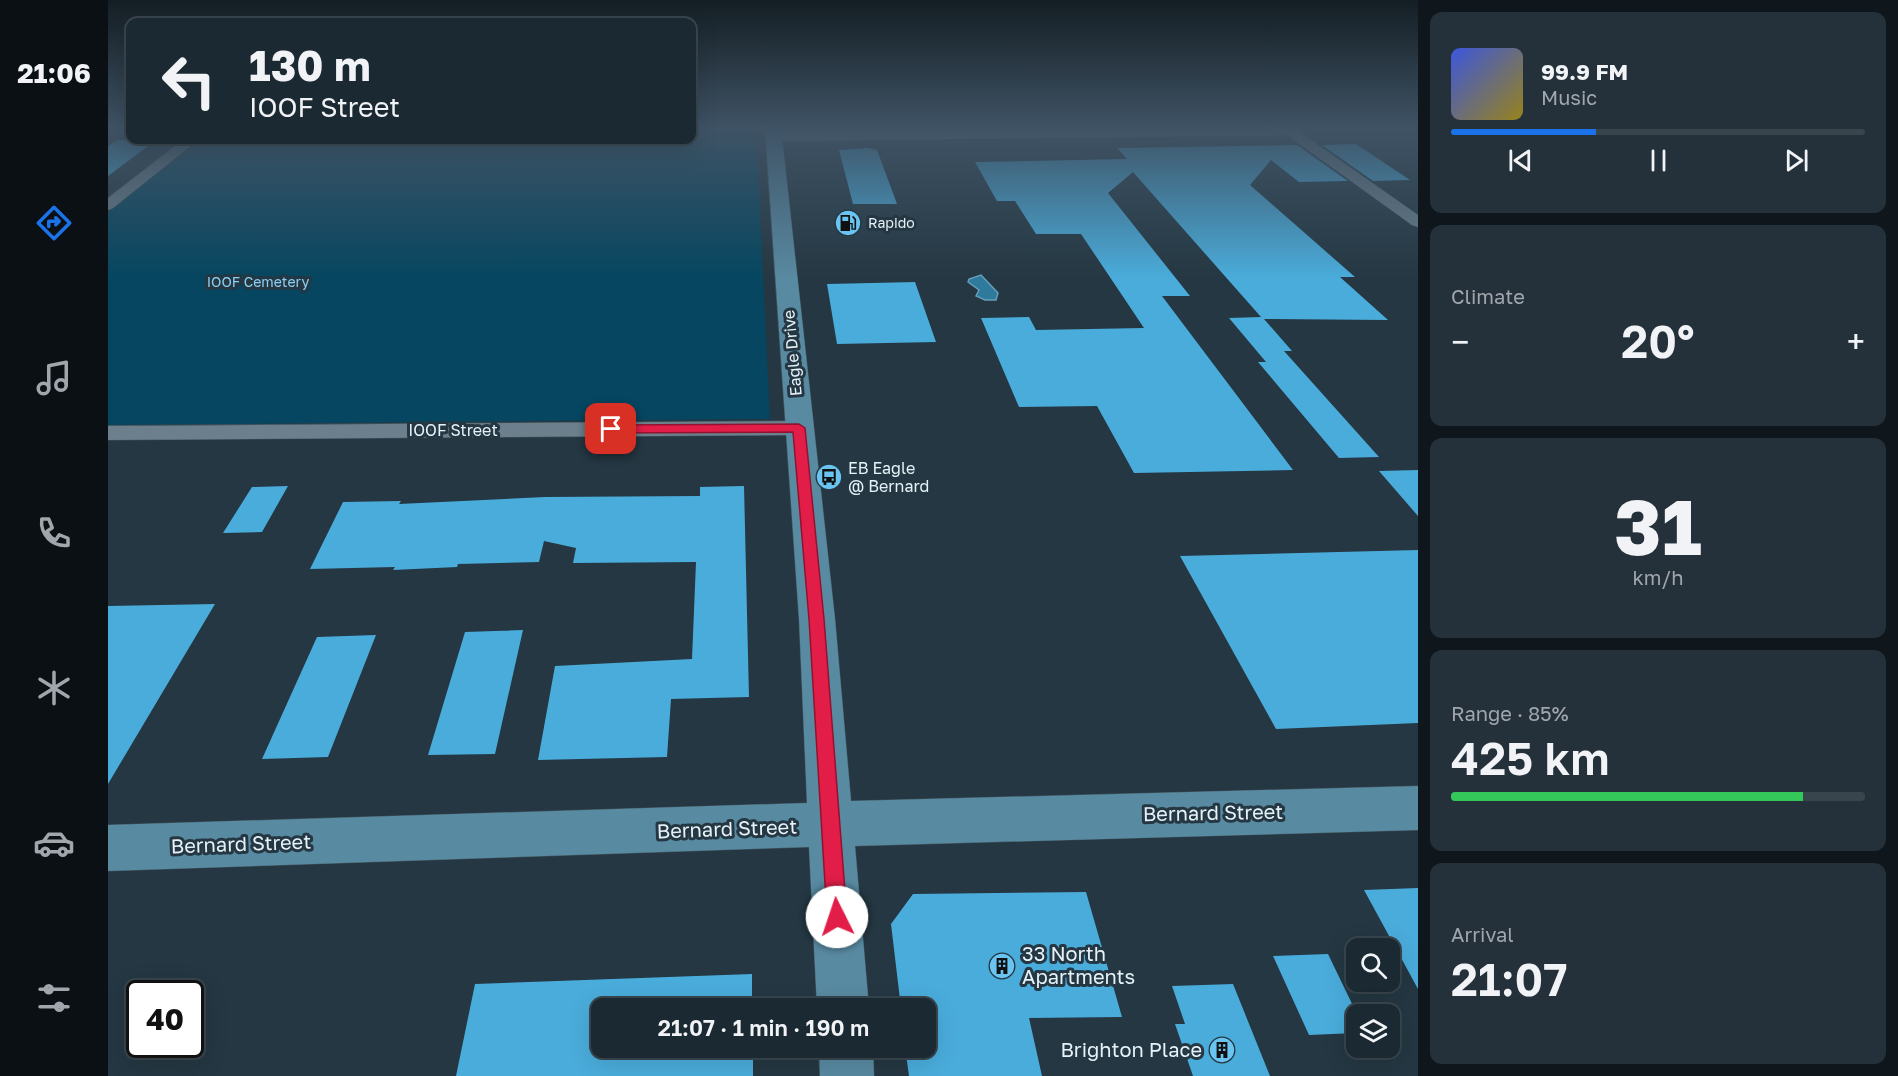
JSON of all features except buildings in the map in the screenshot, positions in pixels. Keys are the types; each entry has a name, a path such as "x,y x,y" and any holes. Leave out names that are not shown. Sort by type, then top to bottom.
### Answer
{"street":[{"path":"108,205 142,178"},
{"name":"Eagle Drive","path":"777,178 817,619 842,998"},
{"path":"1357,178 1418,222"},
{"name":"IOOF Street","path":"108,433 799,428"},
{"name":"Bernard Street","path":"108,848 1080,816 1418,808"},
{"path":"847,1058 848,1076"}],"green space":[{"name":"IOOF Cemetery","path":"152,178 758,178 770,419 108,425 108,212"}],"shaded area":[{"path":"981,275 998,293 996,300 985,300 976,296 979,290 968,282 969,279"}],"place":[{"name":"Rapido","path":"848,223"},
{"name":"EB Eagle @ Bernard","path":"829,477"},
{"name":"33 North Apartments","path":"1002,966"},
{"name":"Brighton Place","path":"1222,1050"}],"route":[{"path":"611,429 799,428 817,619 837,917"}]}
